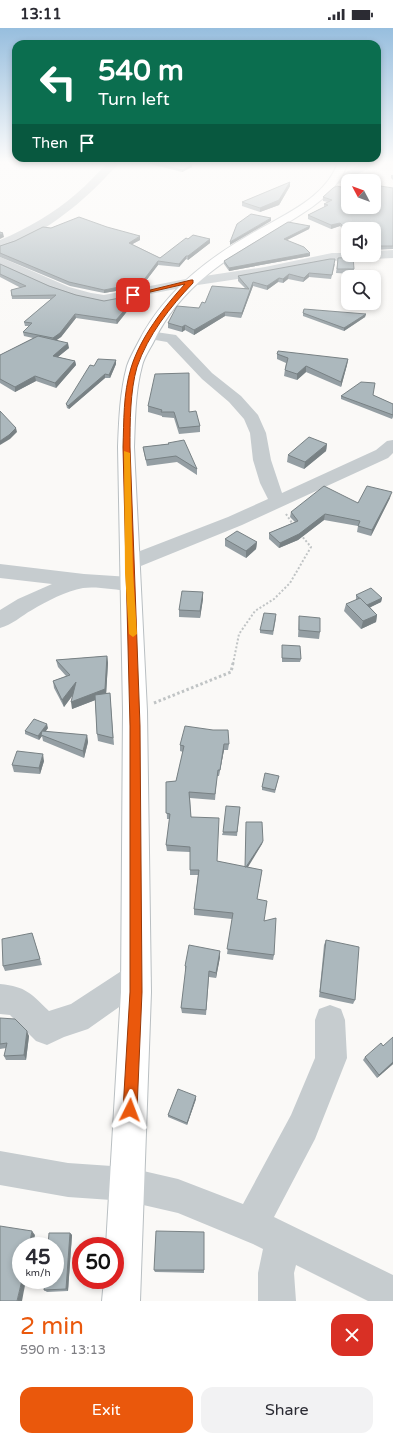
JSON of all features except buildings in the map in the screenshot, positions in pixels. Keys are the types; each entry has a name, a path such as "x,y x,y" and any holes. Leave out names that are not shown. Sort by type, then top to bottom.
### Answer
{"main road":[{"path":"121,1301 136,978 135,711 132,609 129,573 126,447 127,407 134,368 149,335 174,300 212,263 282,221"}],"street":[{"path":"0,244 26,233 44,221"},
{"path":"0,260 52,284 96,299 115,298 191,282 265,271 332,257 393,254"},
{"path":"149,335 171,338 177,342 207,376 235,399 252,418 258,433 262,460 269,483 278,502"},
{"path":"0,621 14,611 48,593 84,581 129,573 235,521 382,454 393,445"},
{"path":"0,572 84,581"},
{"path":"0,999 17,1001 47,1030 58,1023 77,1018 136,978"},
{"path":"251,1225 302,1127 332,1058 330,1020"},
{"path":"0,1168 68,1180 126,1184 178,1196 251,1225 393,1294"},
{"path":"277,1301 276,1273 283,1240"}],"path":[{"path":"135,711 231,672 236,640 239,634 254,611 274,599 290,583 302,561 309,552 310,547 278,502"}],"slow traffic":[{"path":"126,453 129,573 133,634"}],"route":[{"path":"130,1110 136,992 135,726 126,447 127,407 134,368 149,335 174,300 191,282 133,295"}]}
